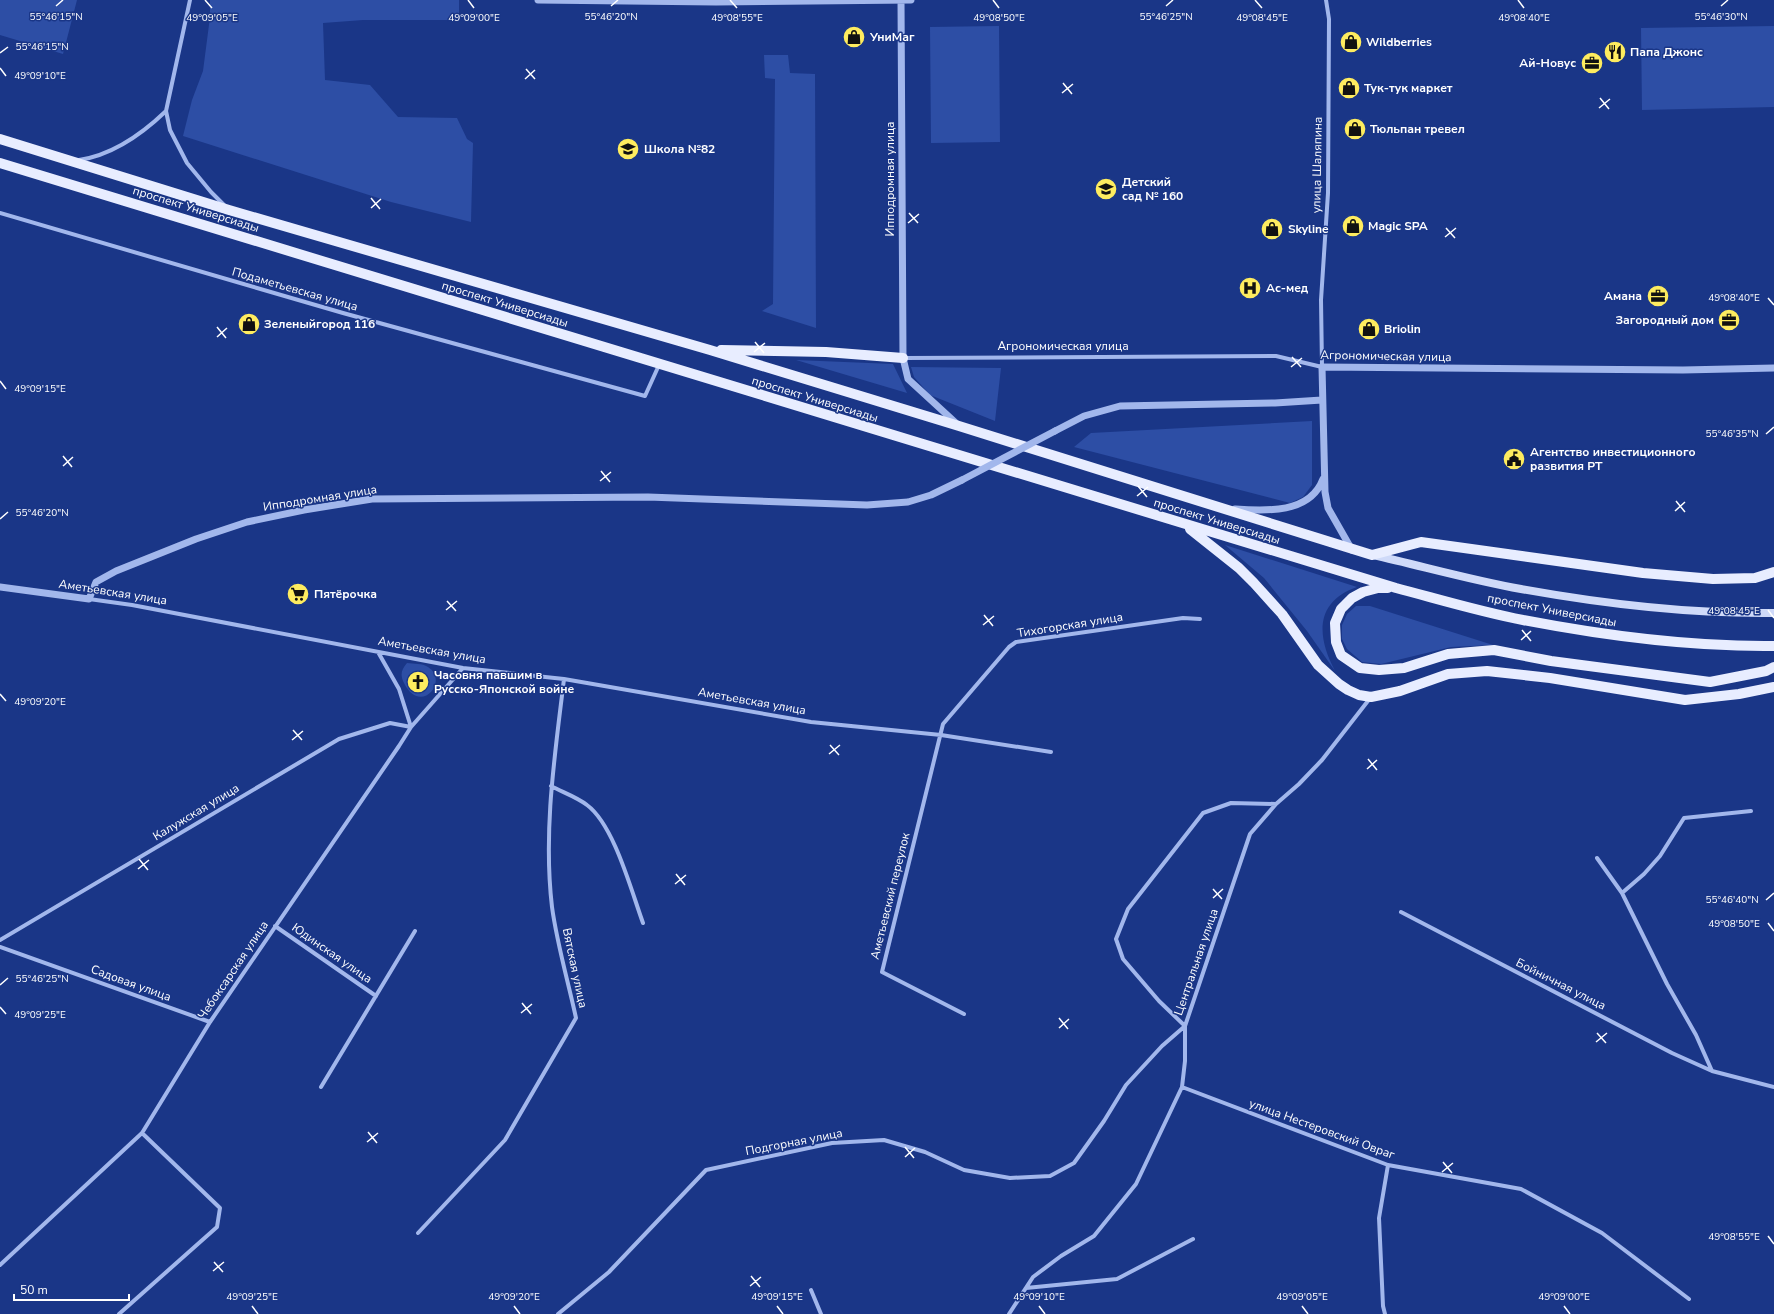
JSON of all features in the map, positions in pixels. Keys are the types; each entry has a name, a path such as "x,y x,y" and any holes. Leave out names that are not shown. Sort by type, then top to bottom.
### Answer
{"main road":[{"name":"проспект Универсиады","path":"0,139 229,210 710,350 1225,508 1352,550 1372,555"},
{"name":"проспект Универсиады","path":"0,163 1396,588 1522,620 1628,638 1730,647 1774,646"},
{"path":"710,350 826,352 903,358"},
{"path":"1185,525 1254,583 1282,614 1318,665 1339,684 1359,695 1371,697 1400,691 1448,674 1487,670 1550,678 1685,700 1739,694 1774,687"},
{"path":"1372,555 1421,542 1643,573 1712,579 1755,578 1774,572"},
{"path":"1372,555 1520,589 1635,605 1735,614 1774,613"},
{"path":"1396,588 1378,588 1363,592 1341,609 1335,624 1336,642 1341,655 1360,668 1378,670 1404,668 1448,654 1494,650 1558,662 1710,682 1766,671 1774,667"}],"street":[{"path":"190,0 166,111 170,130 187,163 211,192 229,210"},
{"path":"538,0 716,2 911,0"},
{"name":"Ипподромная улица","path":"900,0 903,358 908,378 959,426"},
{"name":"улица Шаляпина","path":"1326,0 1329,19 1329,144 1328,193 1321,300 1325,492 1328,508 1352,550"},
{"path":"72,161 100,155 140,135 166,111"},
{"name":"Подаметьевская улица","path":"0,213 343,314 645,396 660,365"},
{"name":"Агрономическая улица","path":"903,358 1276,356 1322,367 1684,370 1774,368"},
{"name":"Ипподромная улица","path":"89,599 96,582 122,569 196,539 246,522 304,510 372,499 648,497 867,505 908,502 930,495 962,480 1084,416 1120,406 1275,403 1322,400"},
{"name":"улица Шаляпина","path":"1225,508 1252,510 1294,507 1310,498 1320,489 1325,475"},
{"name":"Аметьевская улица","path":"0,587 140,607 463,668 564,679 811,722 941,735 1051,752"},
{"name":"Тихогорская улица","path":"941,735 943,724 1009,647 1016,642 1183,618 1200,619"},
{"path":"378,652 399,690 411,727"},
{"name":"Чебоксарская улица","path":"0,1265 142,1133 210,1022 411,727 463,668"},
{"name":"Вятская улица","path":"418,1233 505,1140 576,1018 552,907 549,852 551,786 564,679"},
{"name":"Центральная улица","path":"1009,1314 1033,1277 1056,1260 1094,1236 1136,1184 1182,1087 1185,1061 1185,1026 1250,834 1276,804 1299,784 1322,760 1371,697"},
{"name":"Калужская улица","path":"0,940 339,739 390,723 411,727"},
{"name":"Аметьевский переулок","path":"941,735 882,972 964,1014"},
{"path":"551,786 587,805 599,818 612,837 643,923"},
{"path":"1185,1026 1159,1002 1123,959 1116,939 1128,909 1203,813 1231,804 1276,804"},
{"path":"1622,893 1644,874 1660,856 1684,818 1751,811"},
{"path":"1597,858 1622,893 1667,984 1696,1035 1712,1071"},
{"name":"Бойничная улица","path":"1401,912 1665,1050 1712,1071 1774,1087"},
{"name":"Юдинская улица","path":"276,926 376,996"},
{"name":"Юдинская улица","path":"322,1087 415,931"},
{"name":"Садовая улица","path":"0,947 210,1022"},
{"name":"Подгорная улица","path":"558,1314 609,1272 706,1170 832,1143 884,1140 925,1152 964,1170 1010,1178 1050,1176 1074,1163 1104,1121 1126,1085 1162,1046 1185,1026"},
{"name":"улица Нестеровский Овраг","path":"1182,1087 1388,1165 1521,1189 1602,1233 1689,1299"},
{"path":"118,1314 217,1227 220,1208 142,1133"},
{"path":"1385,1314 1383,1306 1379,1218 1388,1165"},
{"path":"1026,1288 1117,1279 1193,1239"},
{"path":"811,1290 822,1314"}],"shaded area":[{"path":"0,0 77,0 63,54 0,35"},
{"path":"210,0 459,0 459,20 363,20 323,23 325,80 370,85 398,117 457,118 467,139 473,143 471,222 391,202 183,136 192,100 203,71 210,17"},
{"path":"999,26 1000,142 931,143 930,27"},
{"path":"1774,26 1774,107 1642,110 1641,28"},
{"path":"764,55 788,55 790,73 815,74 816,328 762,311 773,304 775,79 765,78"},
{"path":"796,360 893,364 907,393"},
{"path":"911,367 1001,368 995,421 930,395 914,377"},
{"path":"1312,421 1312,485 1303,497 1290,503 1074,447 1091,433"},
{"path":"1225,545 1357,587 1343,594 1333,602 1326,611 1323,622 1325,646 1335,671 1307,631 1264,578"},
{"path":"1356,606 1370,606 1493,645 1451,647 1381,664 1362,662 1347,649 1342,639 1342,625 1347,614"},
{"path":"407,663 421,664 428,667 434,673 436,680 430,693 424,696 418,696 411,692 404,683 402,670"}],"place":[{"name":"УниМаг","path":"854,37"},
{"name":"Wildberries","path":"1351,42"},
{"name":"Папа Джонс","path":"1615,52"},
{"name":"Ай-Новус","path":"1592,63"},
{"name":"Тук-тук маркет","path":"1349,88"},
{"name":"Тюльпан тревел","path":"1355,129"},
{"name":"Школа №82","path":"628,149"},
{"name":"Детский сад № 160","path":"1106,189"},
{"name":"Magic SPA","path":"1353,226"},
{"name":"Skyline","path":"1272,229"},
{"name":"Ас-мед","path":"1250,288"},
{"name":"Амана","path":"1658,296"},
{"name":"Загородный дом","path":"1729,320"},
{"name":"Зеленыйгород 116","path":"249,324"},
{"name":"Briolin","path":"1369,329"},
{"name":"Агентство инвестиционного развития РТ","path":"1514,459"},
{"name":"Пятёрочка","path":"298,594"},
{"name":"Часовня павшим в Русско-Японской войне","path":"418,682"}]}
